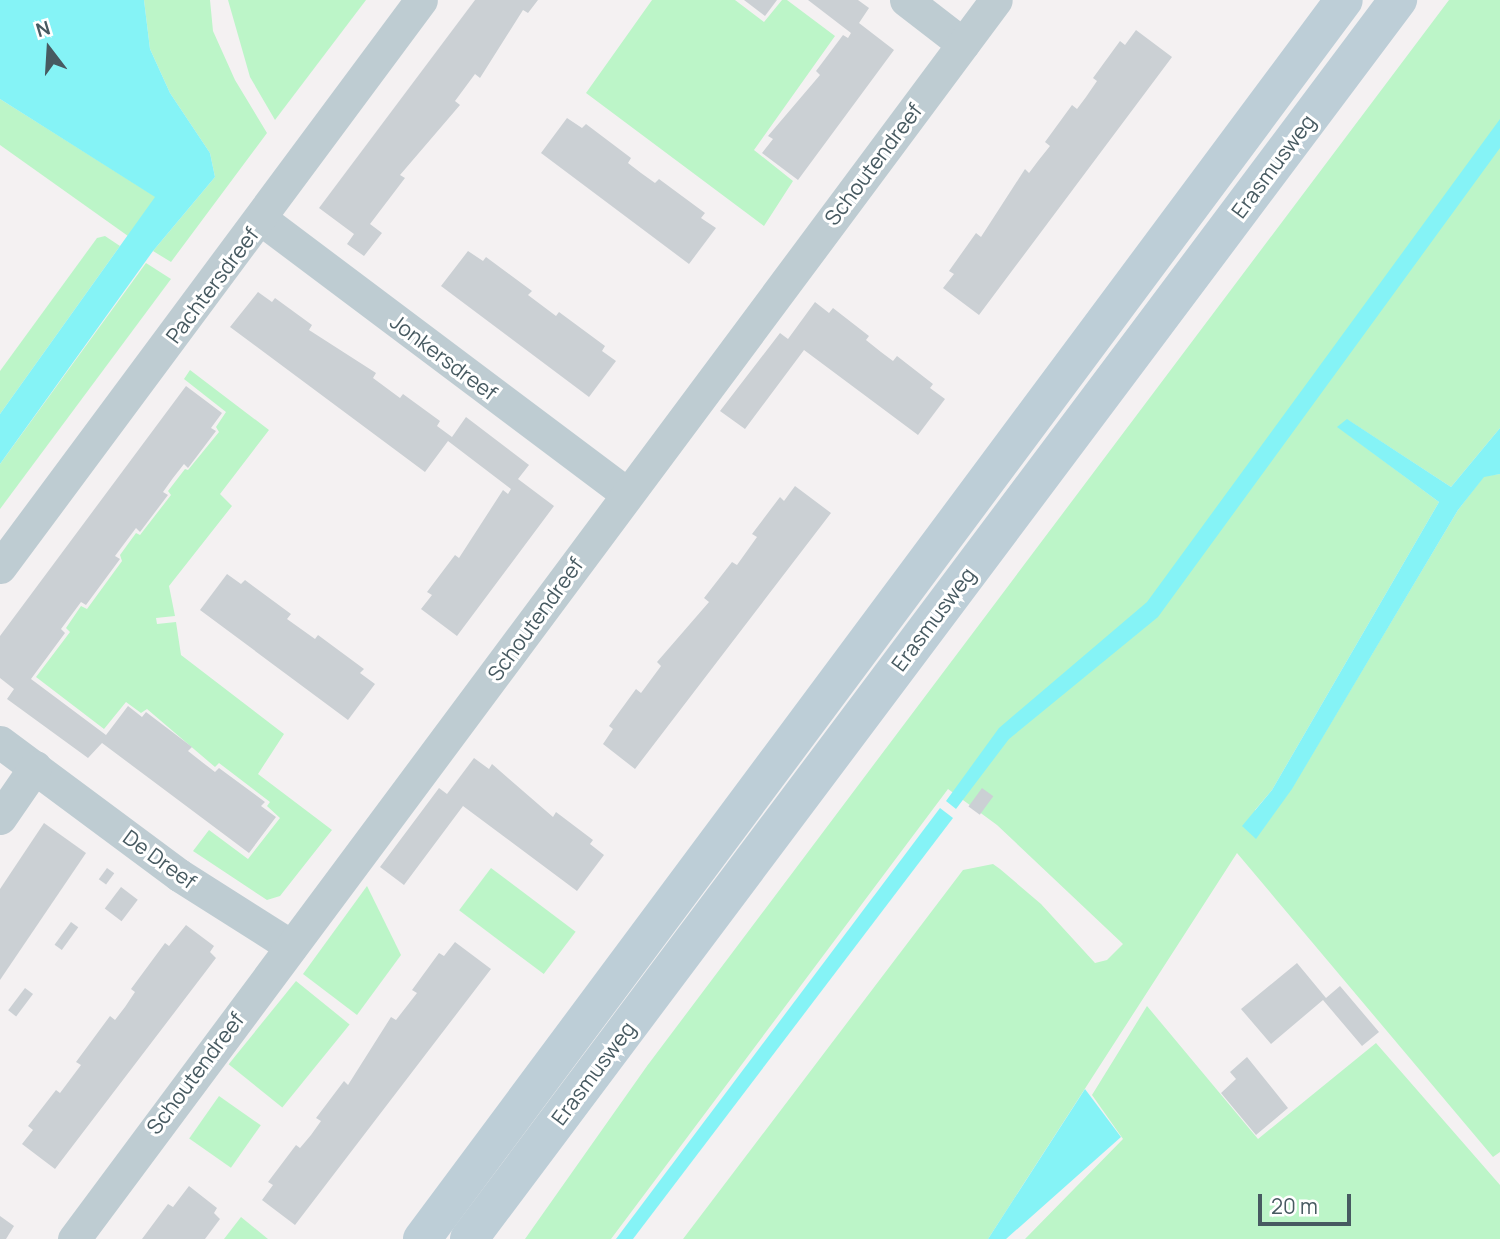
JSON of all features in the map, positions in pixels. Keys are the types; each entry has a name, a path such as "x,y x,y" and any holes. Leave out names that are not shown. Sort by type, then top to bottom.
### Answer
{"main road":[{"name":"Erasmusweg","path":"422,1239 1344,0"},
{"name":"Erasmusweg","path":"469,1239 1398,0"}],"street":[{"name":"Pachtersdreef","path":"0,567 421,0"},
{"path":"906,0 963,44"},
{"name":"Schoutendreef","path":"74,1239 996,0"},
{"name":"Jonkersdreef","path":"261,219 627,494"},
{"name":"De Dreef","path":"0,741 178,874 291,946"},
{"path":"0,818 35,767"}],"green space":[{"path":"144,0 210,0 213,31 235,80 267,133 171,262 153,251 215,177 210,153 170,93 150,49"},
{"path":"228,0 366,0 275,120 250,77"},
{"path":"652,0 735,0 764,22 782,0 787,0 835,36 754,150 793,181 764,226 586,93"},
{"path":"1449,0 1500,0 1500,428 1451,487 1348,420 1338,427 1439,502 1272,790 1255,810 1256,838 1292,788 1458,510 1484,476 1500,474 1500,1152 1493,1157 1237,853 988,1239 683,1239 963,870 993,864 1041,904 1095,963 1107,960 1123,944 997,825 948,789 611,1239 525,1239 647,1066"},
{"path":"0,99 156,197 128,236 0,145"},
{"path":"105,236 120,246 0,414 0,371 97,238"},
{"path":"146,263 171,279 0,509 0,464"},
{"path":"190,370 269,430 220,494 232,506 169,586 175,616 156,618 157,624 176,622 181,655 284,734 258,774 332,830 280,896 267,900 193,851 209,830 248,859 280,818 267,806 270,802 219,763 215,767 147,709 141,713 126,702 104,729 36,677 70,632 66,628 81,606 87,609 122,561 120,555 136,533 140,535 171,495 168,491 219,432 216,427 226,412 184,379"},
{"path":"491,868 576,932 544,974 459,910"},
{"path":"367,886 401,955 357,1015 303,974"},
{"path":"296,981 350,1024 282,1108 229,1064"},
{"path":"1147,1006 1258,1139 1376,1043 1500,1185 1500,1239 1025,1239 1123,1139 1092,1095"},
{"path":"219,1096 261,1125 231,1168 189,1139"},
{"path":"241,1217 268,1239 224,1239"}],"water":[{"path":"0,0 144,0 150,49 170,93 210,153 215,177 153,251 0,464 0,414 155,197 0,99"},
{"path":"1500,119 1500,148 1158,617 1009,739 956,809 946,801 999,728 1147,602"},
{"path":"1347,419 1451,487 1500,428 1500,474 1484,477 1458,510 1292,789 1256,839 1242,826 1272,790 1439,502 1337,427"},
{"path":"940,808 953,818 633,1239 616,1239"},
{"path":"1085,1089 1121,1137 1006,1239 988,1239"}],"building":[{"path":"475,0 538,0 528,13 523,10 480,78 475,74 455,101 460,105 400,175 405,178 370,224 382,233 364,256 347,244 354,234 319,208"},
{"path":"744,0 777,0 765,16"},
{"path":"808,0 858,0 869,8 859,23 894,50 798,180 762,153 773,139 768,136 820,75 816,71 843,35 848,38 851,33"},
{"path":"1136,30 1172,57 979,315 943,288 954,274 949,271 976,233 981,237 1025,169 1029,173 1050,146 1045,142 1072,105 1077,109 1086,97 1097,81 1093,78 1120,41 1125,45"},
{"path":"567,118 582,128 586,124 631,158 628,163 641,173 655,183 659,179 705,213 701,218 716,228 689,264 541,153"},
{"path":"468,251 483,261 486,257 532,291 528,295 556,316 559,312 605,346 602,351 616,361 589,397 441,286"},
{"path":"258,292 272,302 275,298 312,325 309,330 376,373 373,378 400,398 403,394 440,421 437,426 452,437 466,417 529,465 518,479 554,506 457,636 421,609 432,595 427,592 455,555 459,558 503,490 508,494 511,489 448,441 425,472 230,327"},
{"path":"815,302 829,313 833,308 869,336 866,340 881,352 893,361 897,356 933,384 930,388 945,399 918,435 804,350 745,429 720,411 780,333 788,339"},
{"path":"186,386 222,413 211,428 216,431 188,468 184,464 173,478 163,492 168,495 140,532 136,528 115,556 120,559 86,605 81,602 61,629 65,633 31,679 106,735 128,706 142,717 146,712 192,747 188,751 215,772 219,768 265,802 261,806 276,817 249,853 102,743 88,758 7,699 14,689 0,678 0,636"},
{"path":"795,486 831,513 635,769 603,744 613,729 609,726 636,689 641,693 661,666 657,662 709,602 704,598 732,562 737,565 757,537 752,534 780,497 784,501"},
{"path":"227,574 241,584 245,580 291,614 287,619 315,639 318,635 364,669 360,673 375,684 348,720 200,610"},
{"path":"474,758 489,769 492,764 553,817 556,812 593,840 590,844 604,855 577,891 463,806 404,885 380,867 439,788 447,794"},
{"path":"982,788 993,796 980,815 968,807"},
{"path":"44,823 86,853 0,980 0,889"},
{"path":"107,868 114,873 106,885 99,879"},
{"path":"121,887 138,900 122,921 105,909"},
{"path":"71,922 78,927 62,950 55,945"},
{"path":"186,925 214,946 210,952 216,958 55,1169 22,1144 33,1130 28,1126 56,1090 60,1093 81,1065 76,1062 110,1016 115,1020 125,1007 135,992 131,989 165,943 169,946"},
{"path":"455,942 491,969 295,1225 262,1200 273,1185 268,1182 296,1145 300,1148 311,1135 321,1121 316,1118 344,1081 348,1085 391,1017 396,1020 417,993 412,990 439,953 444,956"},
{"path":"1297,963 1326,998 1340,986 1379,1032 1362,1046 1323,1000 1271,1044 1241,1009"},
{"path":"25,988 33,994 16,1016 8,1010"},
{"path":"1247,1057 1288,1108 1256,1135 1221,1093 1236,1079 1230,1072"},
{"path":"189,1186 217,1208 214,1213 220,1219 205,1239 142,1239 168,1204 173,1207"},
{"path":"0,1216 14,1226 6,1239 0,1239"}]}
